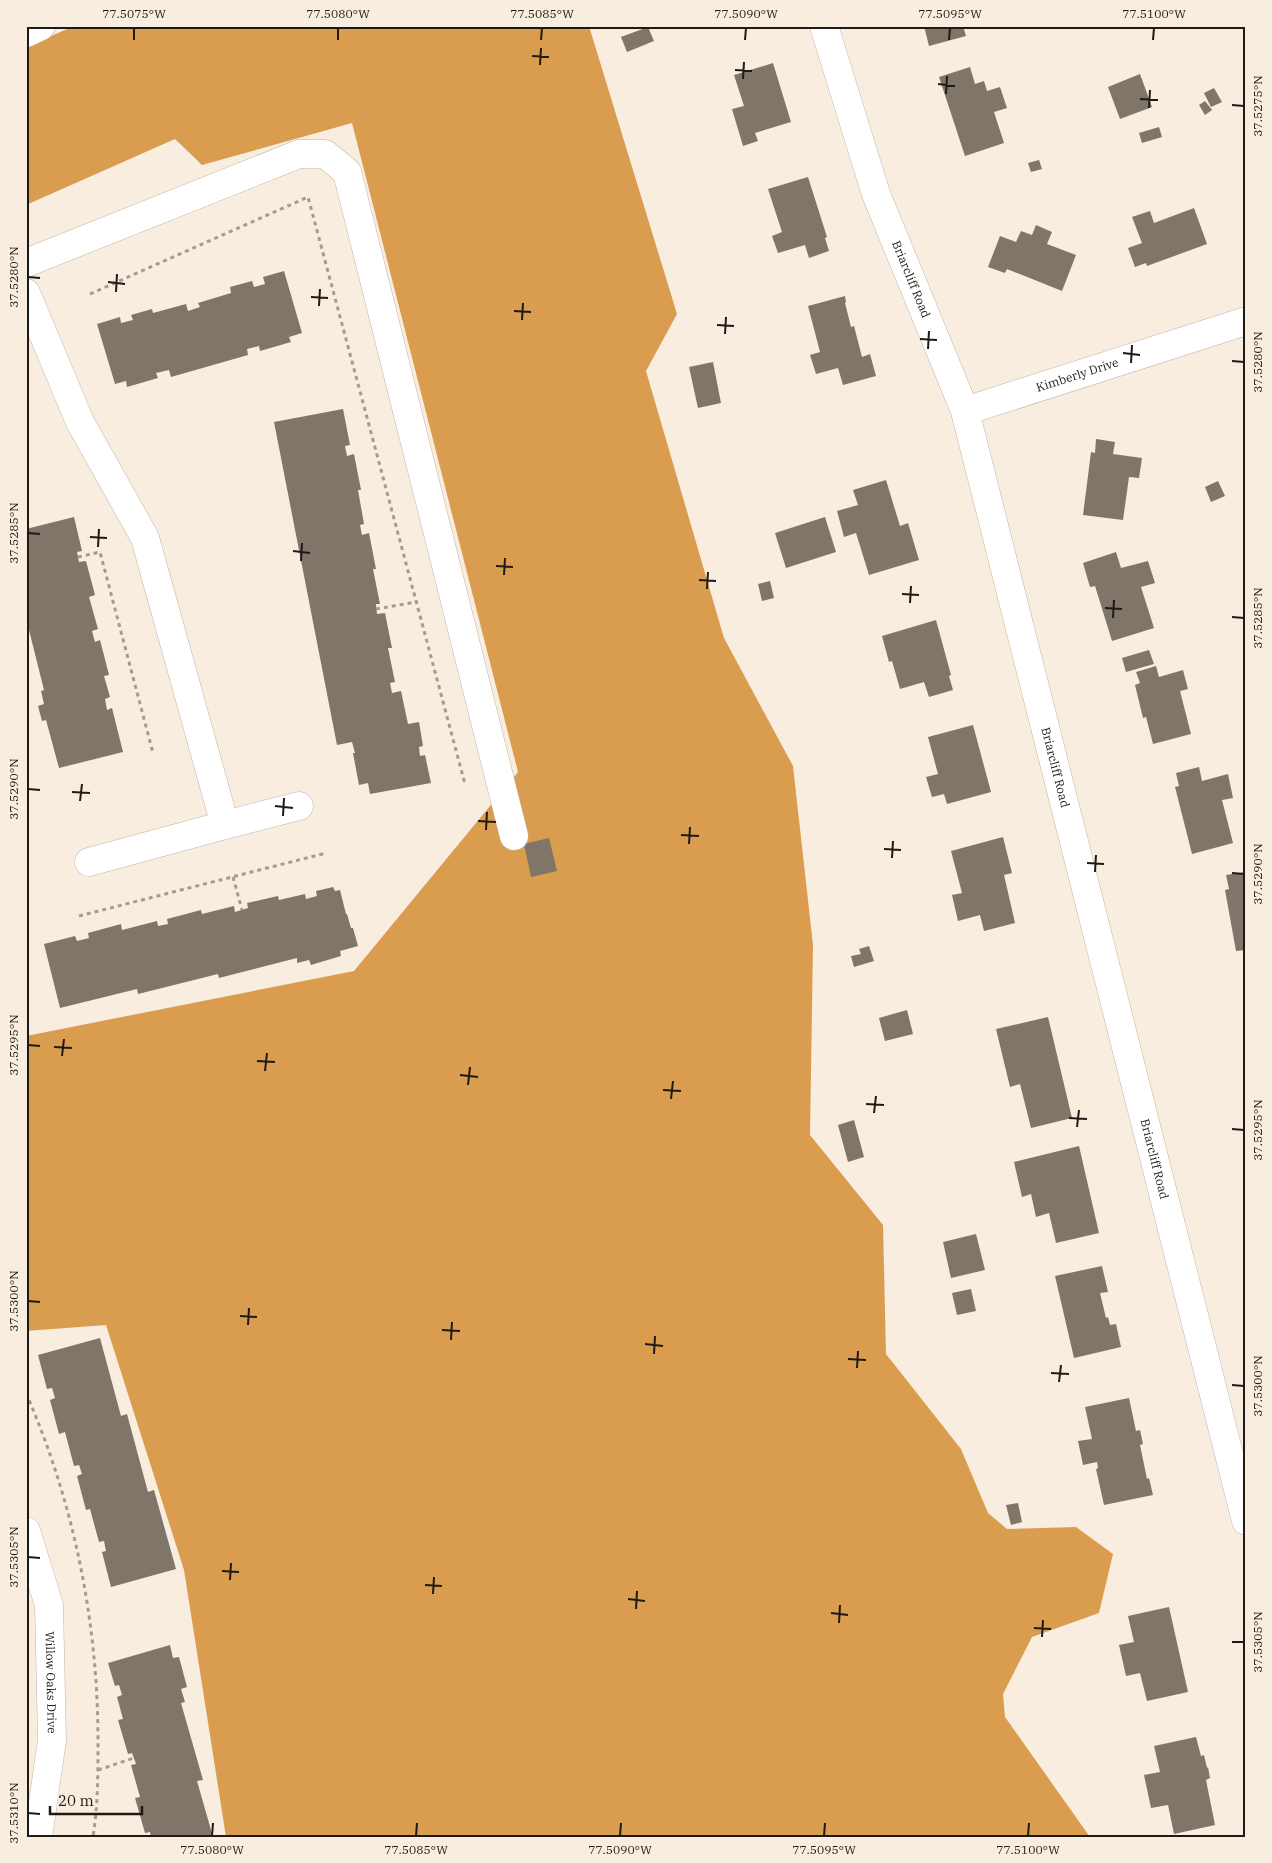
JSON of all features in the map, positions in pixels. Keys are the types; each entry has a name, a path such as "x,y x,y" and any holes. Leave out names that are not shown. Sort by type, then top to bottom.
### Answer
{"street":[{"path":"26,33 40,26"},
{"name":"Briarcliff Road","path":"824,26 876,194 966,410 1246,1521"},
{"path":"26,263 299,154 325,154 347,172 514,836"},
{"path":"26,293 80,422 145,538 225,825"},
{"name":"Kimberly Drive","path":"966,410 1246,321"},
{"path":"90,862 299,806"},
{"name":"Willow Oaks Drive","path":"26,1531 49,1605 52,1740 38,1837"}],"path":[{"path":"90,294 308,196 465,784"},
{"path":"78,558 100,552 153,753"},
{"path":"376,609 416,602"},
{"path":"79,916 326,853"},
{"path":"232,877 242,910"},
{"path":"98,1770 134,1758"}],"shaded area":[{"path":"74,26 589,26 677,314 646,371 724,638 793,766 813,945 810,1135 883,1225 886,1354 961,1449 988,1513 1007,1529 1076,1527 1113,1554 1099,1613 1032,1637 1003,1694 1005,1717 1090,1837 226,1837 184,1570 106,1325 26,1331 26,1036 354,971 518,772 352,123 202,165 175,139 26,205 26,47"}],"building":[{"path":"924,26 963,26 966,36 929,46"},
{"path":"648,27 654,41 627,52 621,37"},
{"path":"773,63 791,122 755,133 758,141 743,146 732,109 744,106 734,75"},
{"path":"970,67 975,84 984,81 987,91 1000,87 1007,108 994,112 1004,143 965,156 939,77"},
{"path":"1140,74 1152,107 1120,119 1108,87"},
{"path":"1214,88 1222,102 1211,107 1204,93"},
{"path":"1205,101 1212,110 1205,115 1199,105"},
{"path":"1159,127 1162,137 1142,143 1139,133"},
{"path":"1039,160 1042,169 1031,172 1028,163"},
{"path":"808,177 827,237 825,238 829,251 809,258 805,245 778,253 772,236 782,232 768,189"},
{"path":"1194,208 1207,244 1147,266 1146,263 1135,267 1128,248 1142,243 1132,217 1150,211 1154,223"},
{"path":"1036,225 1052,232 1047,244 1076,255 1062,291 1007,269 1005,273 988,267 1000,236 1016,242 1021,231 1032,235"},
{"path":"284,271 302,333 289,337 291,342 260,351 259,346 247,349 248,355 171,377 169,370 156,373 158,378 127,387 126,381 115,384 97,324 120,317 121,323 133,320 131,315 152,309 153,313 186,304 188,311 200,307 198,303 231,293 230,287 252,281 254,287 265,284 263,277"},
{"path":"845,296 851,327 854,326 862,357 870,354 876,376 843,385 838,368 816,374 810,355 820,352 808,306"},
{"path":"713,362 721,403 698,408 689,367"},
{"path":"343,409 350,445 345,446 347,456 354,454 361,490 358,490 364,524 360,525 362,535 369,533 376,569 373,569 380,604 376,604 377,614 385,613 392,648 388,648 395,682 390,683 392,693 401,691 408,724 419,722 423,746 419,747 420,756 425,755 431,783 370,794 368,783 359,785 352,742 337,745 274,422"},
{"path":"1096,439 1115,442 1113,454 1142,458 1139,478 1129,477 1123,520 1083,515 1091,452 1095,453"},
{"path":"886,480 900,526 908,523 919,560 869,575 856,533 844,537 837,511 858,505 853,490"},
{"path":"1218,481 1225,496 1211,502 1205,487"},
{"path":"74,517 82,551 77,552 79,562 86,561 95,595 89,597 98,629 92,631 95,642 100,640 109,675 104,676 110,697 105,699 107,710 112,708 123,752 59,768 46,720 42,721 38,706 44,704 41,691 44,690 26,618 26,612 29,612 26,601 26,529"},
{"path":"825,517 836,552 786,568 775,533"},
{"path":"1116,552 1121,568 1148,561 1155,583 1141,587 1154,628 1112,641 1095,586 1090,587 1083,563"},
{"path":"770,581 774,598 762,601 758,584"},
{"path":"936,620 951,675 949,676 953,690 929,697 924,682 900,689 892,661 889,662 882,636"},
{"path":"1149,650 1154,664 1126,672 1122,658"},
{"path":"1156,666 1159,677 1183,670 1188,689 1180,691 1191,734 1153,744 1146,717 1143,718 1135,685 1140,683 1136,672"},
{"path":"973,725 991,792 947,804 944,794 932,797 926,777 938,774 928,737"},
{"path":"1199,767 1202,781 1228,774 1233,798 1222,800 1233,843 1192,854 1175,787 1179,786 1176,773"},
{"path":"1003,837 1012,873 1004,875 1015,923 984,931 980,915 958,921 952,895 962,893 951,851"},
{"path":"549,838 557,871 531,877 524,844"},
{"path":"1246,872 1246,950 1236,951 1225,890 1229,889 1226,875"},
{"path":"333,887 335,891 340,890 346,914 351,928 353,928 358,946 340,951 341,956 311,965 309,960 297,963 297,958 219,978 218,974 138,994 137,989 60,1008 44,944 75,936 77,941 89,938 88,933 121,924 122,930 157,921 158,926 168,924 167,919 201,910 202,914 234,906 235,912 248,908 247,903 278,896 279,900 305,894 306,899 317,896 316,891"},
{"path":"869,946 874,961 854,967 851,956 861,954 859,949"},
{"path":"907,1010 913,1034 885,1041 879,1018"},
{"path":"1048,1017 1072,1118 1031,1128 1020,1084 1010,1087 996,1029"},
{"path":"854,1120 864,1157 848,1162 838,1125"},
{"path":"1079,1146 1099,1233 1056,1243 1049,1213 1036,1217 1031,1194 1022,1197 1014,1162"},
{"path":"976,1234 985,1270 951,1278 943,1242"},
{"path":"1102,1266 1108,1292 1100,1293 1106,1318 1108,1317 1110,1325 1116,1324 1121,1347 1074,1358 1055,1276"},
{"path":"971,1289 976,1311 957,1315 952,1293"},
{"path":"100,1338 121,1416 127,1414 148,1492 154,1490 176,1569 111,1587 102,1552 106,1551 104,1541 99,1542 90,1509 86,1510 77,1476 82,1474 79,1465 74,1466 65,1432 59,1434 50,1400 55,1398 52,1388 47,1389 38,1355"},
{"path":"1129,1398 1136,1431 1140,1430 1143,1444 1140,1445 1147,1479 1149,1478 1153,1495 1104,1505 1096,1469 1098,1468 1097,1462 1083,1465 1078,1441 1092,1439 1085,1407"},
{"path":"1018,1503 1022,1522 1011,1525 1006,1505"},
{"path":"1169,1607 1188,1692 1147,1701 1140,1673 1126,1676 1119,1645 1134,1642 1128,1616"},
{"path":"170,1645 173,1658 179,1657 187,1687 181,1689 185,1702 181,1703 203,1780 197,1781 213,1837 151,1837 150,1832 145,1833 135,1798 140,1797 131,1765 136,1764 132,1753 128,1754 118,1720 123,1719 117,1697 122,1695 119,1685 115,1686 108,1663"},
{"path":"1196,1737 1201,1756 1204,1755 1208,1767 1210,1778 1206,1780 1215,1825 1174,1834 1168,1805 1151,1808 1144,1775 1160,1772 1154,1746"}]}
